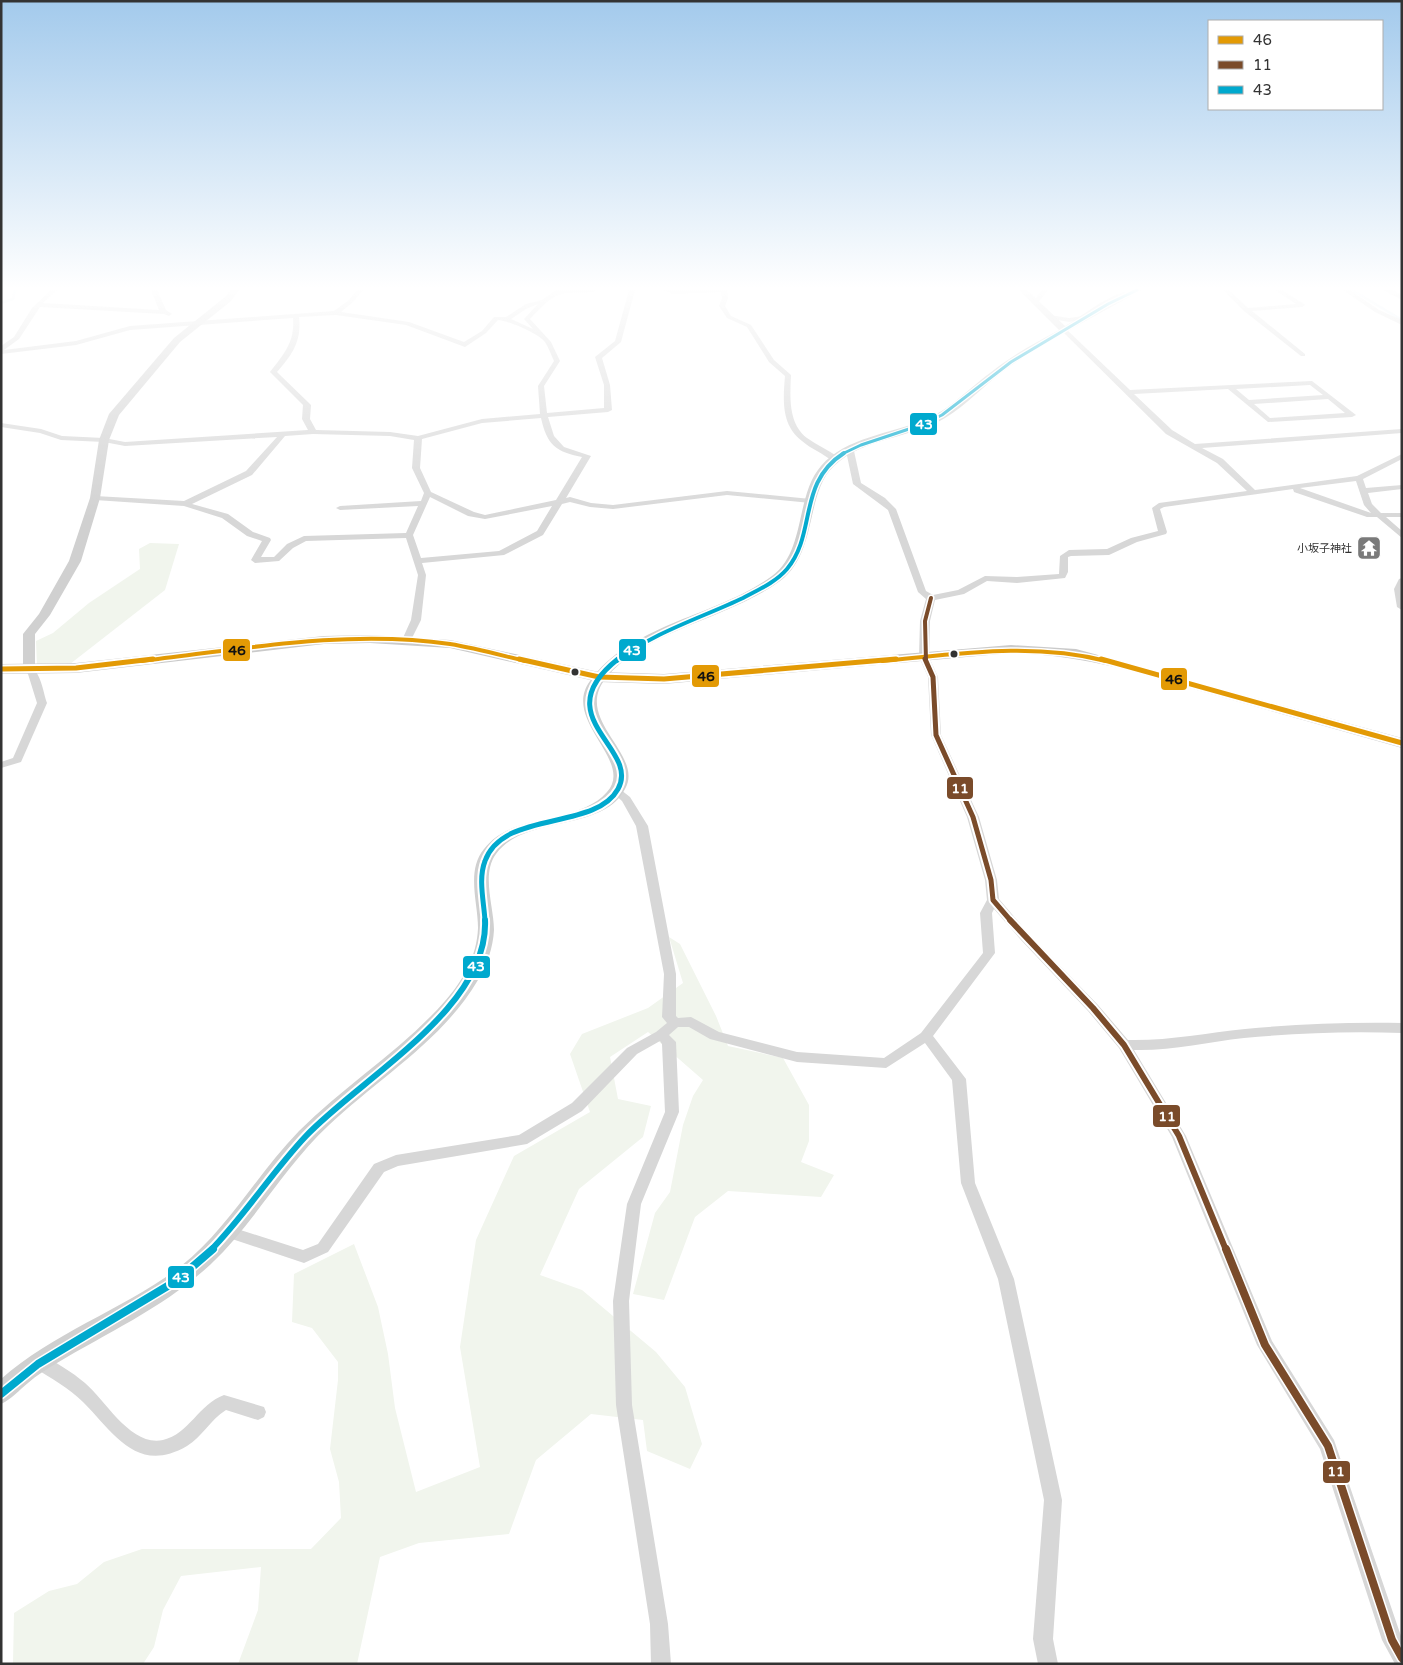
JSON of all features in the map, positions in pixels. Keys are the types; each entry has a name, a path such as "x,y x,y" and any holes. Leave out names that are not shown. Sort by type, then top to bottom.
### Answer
{"main road":[{"path":"29,669 29,634 47,610 75,561 95,498 104,440 114,414 153,368"},
{"path":"1,1394 39,1362 167,1286 204,1258 228,1232 286,1156 308,1133 426,1029 461,992 480,959 486,938 482,879 483,864 488,854 500,841 518,831 588,810 617,792 623,780 620,766 604,740 588,699 590,689 599,677 614,662 628,653 754,591 778,577 790,566 819,475 835,459 850,451 940,417 1003,368"},
{"path":"1,669 113,664 324,640 407,640 450,644 599,677 664,679 1011,650 1050,650 1076,653 1402,743"}],"street":[{"path":"278,368 274,372 307,405 306,419 313,432"},
{"path":"418,561 501,553 540,533 587,456 562,449 549,432 544,416 541,386 553,368"},
{"path":"1,426 41,431 62,438 104,440 125,444 313,432 390,434 418,438 482,421 608,410 607,385 601,368"},
{"path":"779,368 788,375 787,403 789,419 794,431 835,459"},
{"path":"1103,368 1169,432 1220,461 1253,492"},
{"path":"1128,392 1230,387 1312,383 1352,415 1268,420 1230,387"},
{"path":"1247,402 1329,397"},
{"path":"1192,446 1402,431"},
{"path":"185,504 249,474 282,435"},
{"path":"418,438 416,468 428,493 471,514 485,517 537,508 560,500 570,499 600,506 623,506 727,493 812,501"},
{"path":"850,451 857,484 882,500 892,509 922,592 931,598 961,592 985,579 1017,580 1062,576 1064,572 1064,556 1069,553 1110,552 1134,540 1164,532 1156,513 1156,508 1162,505 1359,478 1402,456"},
{"path":"1359,478 1368,504 1401,534"},
{"path":"1362,491 1402,487"},
{"path":"1292,488 1310,493 1335,505 1381,517 1402,515"},
{"path":"407,640 416,620 422,575 409,535 428,493"},
{"path":"95,498 185,504 225,516 250,534 267,540 255,560 276,559 290,546 304,539 409,535"},
{"path":"340,508 423,503"},
{"path":"1402,581 1398,588 1402,606"},
{"path":"931,598 925,621 924,657 932,677 936,735 973,817 990,880 993,900 1025,938 1093,1008 1124,1045 1180,1136 1265,1345 1328,1446 1392,1640 1402,1658"},
{"path":"1,765 17,760 42,703 33,674 29,669"},
{"path":"617,792 626,799 642,826 670,974 669,1017 675,1023"},
{"path":"228,1232 304,1257 322,1248 379,1168 396,1161 522,1140 577,1107 632,1051 661,1035 675,1023 691,1022 715,1036 797,1057 886,1063 926,1036 989,953 986,913 993,900"},
{"path":"1124,1045 1148,1046 1328,1026 1402,1028"},
{"path":"661,1035 669,1042 672,1112 634,1204 621,1301 624,1406 659,1624 661,1664"},
{"path":"926,1036 959,1079 968,1182 1006,1279 1053,1500 1043,1639 1048,1664"},
{"path":"39,1362 78,1386 125,1437 139,1446 152,1449 177,1443 186,1438 212,1409 224,1402 258,1412"}],"shaded area":[{"path":"150,543 179,544 165,590 70,664 37,666 36,641 53,633 89,603 140,569 139,549"},
{"path":"669,937 680,944 716,1016 728,1046 783,1058 809,1105 809,1141 801,1162 834,1175 821,1197 728,1191 695,1217 664,1300 633,1294 655,1213 670,1192 683,1125 693,1096 703,1080 648,1032 610,1057 618,1099 651,1106 643,1137 579,1189 540,1275 582,1290 656,1352 685,1387 702,1444 690,1469 647,1451 643,1420 591,1414 536,1460 509,1534 419,1543 380,1557 357,1664 238,1664 258,1610 261,1567 181,1576 163,1610 154,1647 143,1664 13,1663 14,1613 49,1591 77,1584 104,1562 142,1549 311,1549 341,1518 339,1482 330,1449 338,1380 338,1362 312,1328 292,1322 294,1274 354,1244 378,1307 388,1354 395,1408 416,1492 480,1467 460,1347 476,1240 514,1156 590,1112 570,1054 582,1034 648,1008 683,983"}],"transit line":[{"name":"43","path":"1,1394 9,1385 38,1364 163,1290 189,1271 222,1239 278,1168 308,1134 341,1103 428,1029 451,1005 470,979 483,949 486,928 482,872 488,853 501,840 516,831 590,810 606,802 618,790 622,779 620,767 598,727 589,700 592,687 606,669 626,654 650,640 733,603 777,578 788,568 796,552 819,477 834,459 847,451 876,439 934,420 958,404 1003,368"},
{"name":"11","path":"931,598 925,621 924,657 933,677 936,735 973,817 991,880 993,900 1025,937 1093,1008 1124,1045 1179,1136 1265,1345 1328,1446 1392,1640 1402,1658"},
{"name":"46","path":"1,669 76,668 324,640 370,639 450,644 599,677 664,679 1011,649 1049,650 1076,653 1124,665 1402,743"}],"place":[{"name":"小坂子神社","path":"1369,548"}]}
